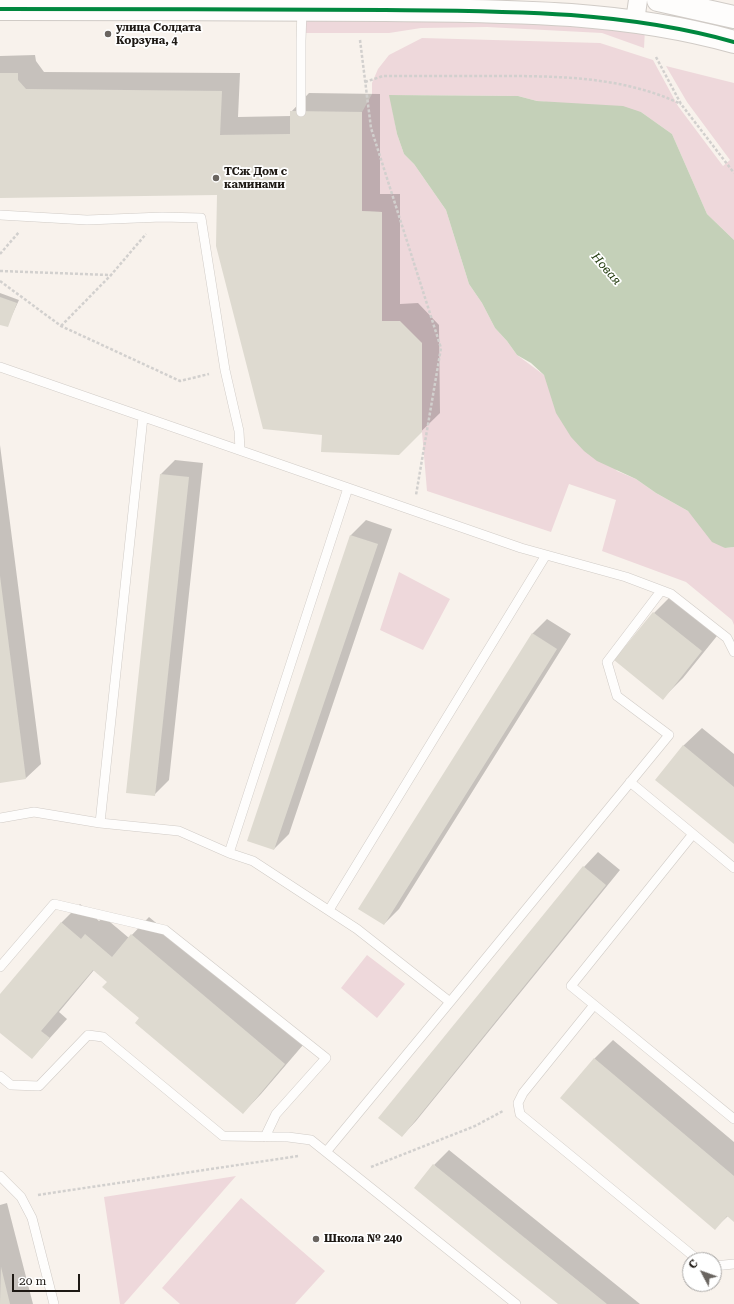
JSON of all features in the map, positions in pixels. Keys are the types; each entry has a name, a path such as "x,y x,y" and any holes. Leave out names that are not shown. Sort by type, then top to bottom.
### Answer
{"street":[{"path":"658,0 734,17"},
{"path":"0,10 302,5 584,15 637,10 734,42"}],"lane":[{"path":"301,112 302,5"},
{"path":"0,215 87,220 162,216 201,218 225,370 239,431 240,450"},
{"path":"0,366 521,548 626,577 671,594 727,638 734,652"},
{"path":"100,822 143,417"},
{"path":"229,852 348,488"},
{"path":"329,910 546,555"},
{"path":"326,1152 669,735 617,696 607,662 661,591"},
{"path":"630,782 734,868"},
{"path":"0,818 34,812 100,822 179,831 253,861 357,929 450,1002"},
{"path":"692,834 571,986 734,1119"},
{"path":"0,967 54,904 164,930 326,1058 276,1114 265,1137"},
{"path":"594,1005 523,1092 518,1103 520,1114 688,1252"},
{"path":"0,1076 11,1085 39,1086 88,1035 103,1037 222,1136 288,1137 311,1140 516,1304"},
{"path":"0,1176 21,1197 32,1218 54,1304"},
{"path":"722,1265 734,1264"}],"path":[{"path":"360,40 370,128 441,348 413,510"},
{"path":"656,57 681,104 734,173"},
{"path":"365,82 383,76 535,76 580,78 644,89 681,104"},
{"path":"61,326 111,275 162,216"},
{"path":"0,254 32,217"},
{"path":"0,271 111,275"},
{"path":"0,281 61,326 180,381 225,370"},
{"path":"354,1174 475,1126 518,1103"},
{"path":"21,1197 326,1152"}],"shaded area":[{"path":"425,17 645,29 644,48 602,33 487,27 421,28 389,33 306,33 306,22 312,18"},
{"path":"422,38 600,43 653,60 678,106 723,166 730,160 687,102 666,66 734,83 734,240 707,214 672,134 641,112 537,101 518,96 390,95 397,134 404,154 414,164 446,210 469,284 482,303 495,328 517,355 544,375 617,471 636,479 656,493 688,511 725,548 734,547 734,625 732,620 686,582 602,551 616,500 569,484 551,532 427,491 422,432 422,343 382,321 382,212 362,211 362,112 372,94 372,83 378,69 389,55"},
{"path":"399,572 450,599 423,650 380,630"},
{"path":"367,955 405,984 377,1018 341,988"},
{"path":"236,1176 124,1304 120,1304 104,1197"},
{"path":"241,1198 325,1271 295,1304 180,1304 162,1288"}],"water":[{"name":"Новая","path":"389,95 518,96 537,101 623,106 641,112 672,134 707,214 734,240 734,547 725,548 712,542 688,511 656,493 636,479 597,461 584,451 571,437 556,413 544,375 531,363 517,355 495,328 482,303 469,284 446,210 414,164 404,154 397,134"}],"building":[{"path":"0,73 18,73 18,80 26,89 222,91 220,135 290,134 290,111 362,112 362,211 382,212 382,321 400,321 422,343 422,432 399,455 321,452 322,435 263,429 216,246 217,195 0,198"},
{"path":"0,297 17,303 8,327 0,325"},
{"path":"160,474 189,477 155,796 126,793"},
{"path":"350,535 378,544 274,850 247,841"},
{"path":"0,576 26,779 0,783"},
{"path":"653,612 702,651 663,700 614,660"},
{"path":"532,633 557,649 384,925 358,909"},
{"path":"683,745 734,787 734,844 655,780"},
{"path":"583,866 606,885 402,1137 378,1118"},
{"path":"61,922 81,939 85,934 112,957 131,934 285,1064 243,1114 135,1023 139,1018 102,987 107,982 93,970 41,1031 50,1038 32,1059 0,1033 0,994"},
{"path":"594,1058 734,1176 734,1222 727,1216 715,1230 560,1098"},
{"path":"433,1164 607,1304 558,1304 504,1261 414,1188"},
{"path":"1,1267 10,1304 0,1304"}],"cycle path":[{"path":"0,9 517,12 605,18 691,31 734,42"}],"place":[{"name":"улица Солдата Корзуна, 4","path":"108,34"},
{"name":"ТСж Дом с каминами","path":"216,178"},
{"name":"Школа № 240","path":"316,1239"}]}
